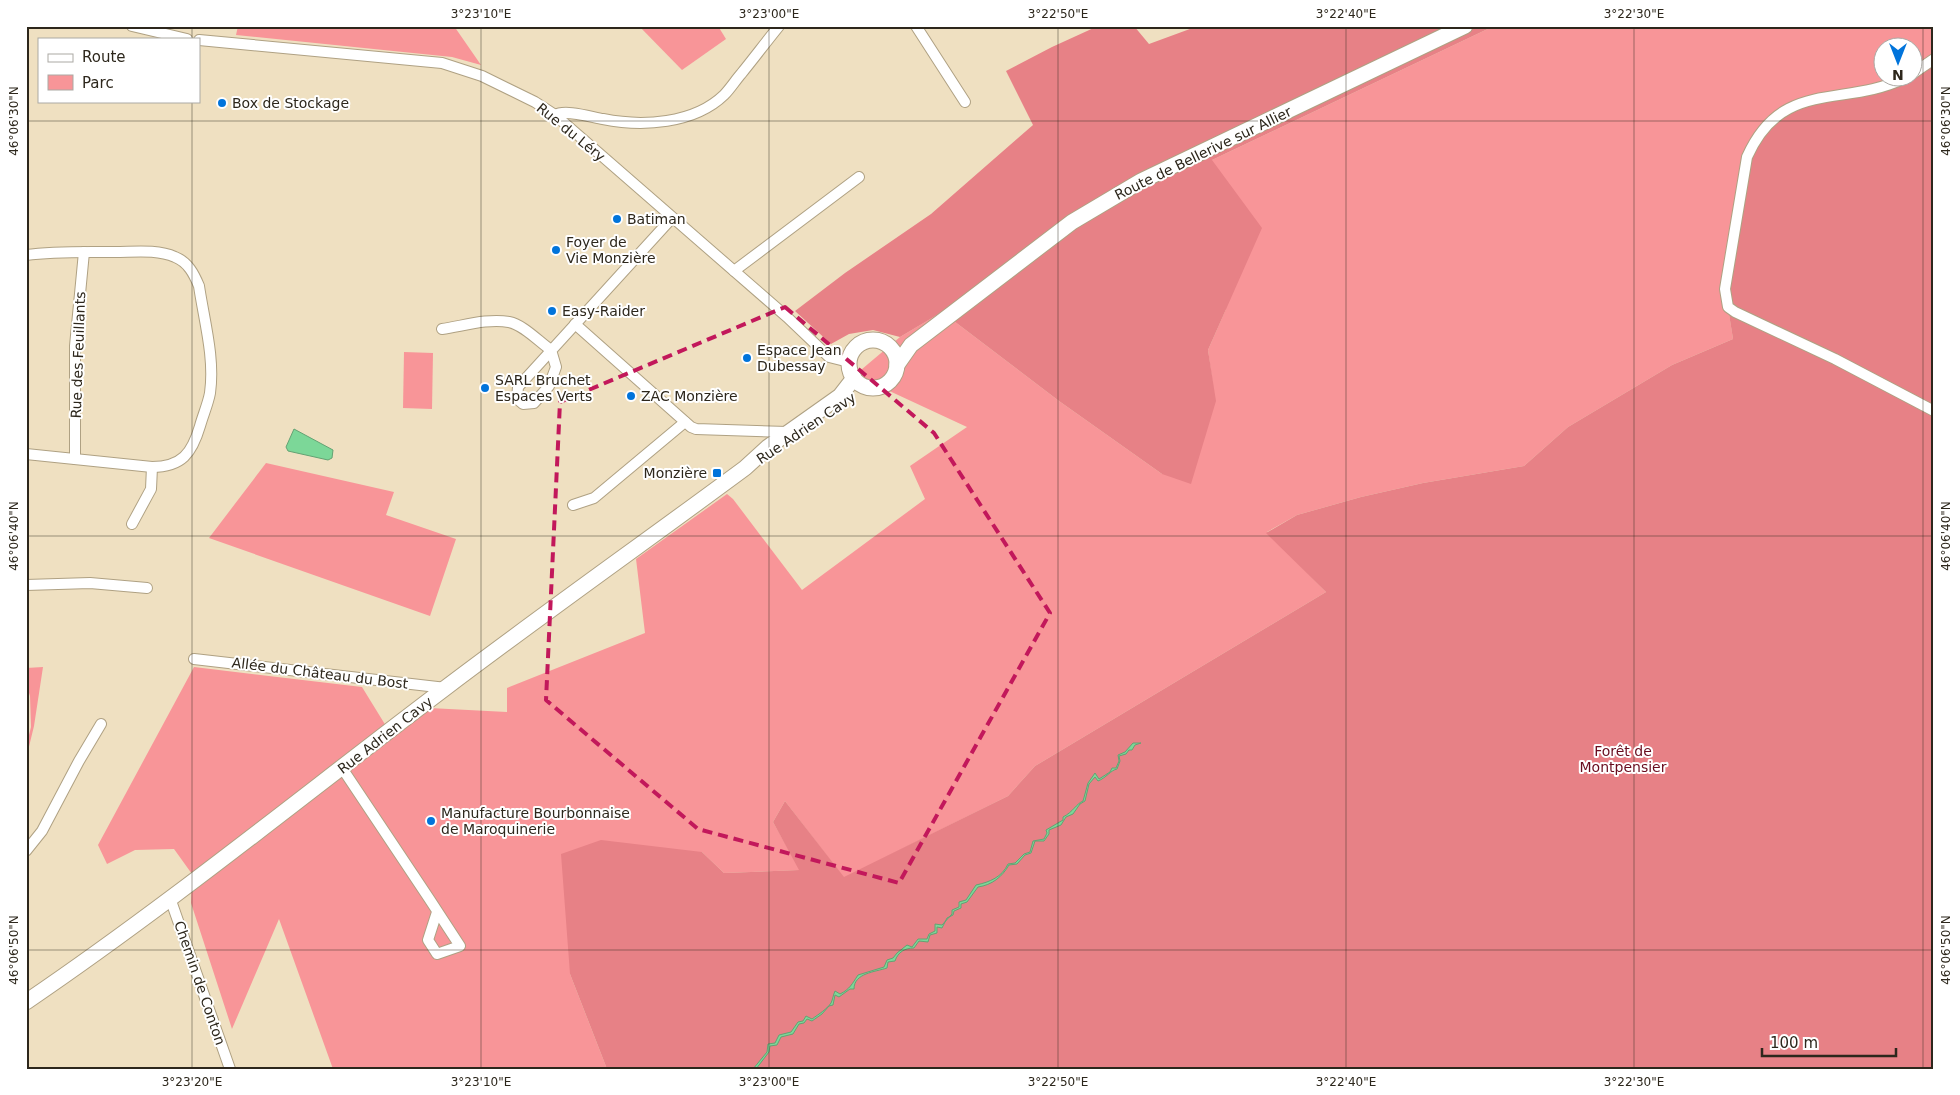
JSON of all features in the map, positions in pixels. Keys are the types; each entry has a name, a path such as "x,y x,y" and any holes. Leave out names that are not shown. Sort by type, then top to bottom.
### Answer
{"main road":[{"name":"Route de Bellerive sur Allier","path":"897,365 911,345 1072,222 1142,181 1465,26"},
{"path":"870,340 878,340 892,348 897,365 892,379 886,384 880,387 867,387 854,378 849,362 856,348 870,340"},
{"name":"Route de Bellerive sur Allier","path":"892,348 911,345"},
{"name":"Rue Adrien Cavy","path":"26,1002 80,965 446,688 745,468 788,432 840,396 854,378"},
{"name":"Rue Adrien Cavy","path":"745,468 758,461 850,395 867,387"}],"street":[{"path":"132,26 183,38"},
{"path":"555,115 558,112 639,124 687,116 707,107 724,95 779,26"},
{"path":"916,26 965,102"},
{"name":"Rue du Léry","path":"200,40 442,63 482,76 536,102 555,115 787,317 829,357 849,362"},
{"path":"1922,67 1934,59"},
{"path":"1875,88 1804,101 1785,110 1770,122 1754,141 1747,157 1725,289 1728,307 1734,312 1835,359 1934,411"},
{"path":"734,272 859,177"},
{"path":"442,329 510,322 551,350 556,367 549,386 534,403 522,404 517,399 518,387 551,350 672,218"},
{"path":"26,255 84,252 148,252 175,256 184,262 194,274 199,286 211,376 207,403 195,443 182,458 173,464 164,467 152,467 26,454"},
{"name":"Rue des Feuillants","path":"74,459 75,346 84,252"},
{"path":"575,324 685,422 696,429 788,432"},
{"path":"573,505 594,498 685,422"},
{"path":"760,432 766,439 768,448"},
{"path":"132,524 151,489 152,467"},
{"path":"26,585 90,584 147,588"},
{"name":"Allée du Château du Bost","path":"194,658 446,688"},
{"path":"26,851 42,831 101,724"},
{"path":"342,768 437,912"},
{"name":"Chemin de Conton","path":"170,898 230,1069"}],"highlighted area":[{"path":"785,307 934,433 1050,613 899,883 698,829 546,700 560,402"}],"green space":[{"path":"238,26 454,26 481,65 452,57 236,35"},
{"path":"639,26 718,26 726,39 682,70"},
{"path":"1098,26 1134,26 1149,44 1198,26 1494,26 1212,160 1262,228 1208,350 1216,401 1191,484 1162,474 1059,401 942,312 900,337 873,330 849,334 831,344 795,311 845,273 931,214 1033,125 1006,71"},
{"path":"1494,26 1934,26 1934,59 1922,68 1922,38 1872,38 1872,88 1897,88 1728,307 1733,339 1672,365 1568,427 1524,466 1423,483 1361,497 1297,515 1267,532 1326,592 1035,766 1008,796 844,878 785,801 773,822 800,870 724,873 702,852 570,974 607,1069 333,1069 279,919 232,1029 191,903 192,874 174,849 135,850 107,864 98,845 194,667 362,687 386,726 410,707 507,712 507,688 645,633 636,559 727,494 733,499 802,590 925,499 910,466 967,427 855,375 900,337 942,312 1059,401 1162,474 1215,401 1208,350 1226,309 1212,160"},
{"name":"Forêt de Montpensier","path":"1934,59 1934,1069 607,1069 570,974 561,854 601,840 702,852 724,873 799,870 773,822 785,801 844,877 1008,796 1035,766 1326,592 1266,533 1297,515 1361,497 1423,483 1524,466 1568,427 1672,365 1733,339 1725,289 1747,157 1785,110 1872,87 1922,88 1922,66"},
{"path":"404,352 433,353 432,409 403,408"},
{"path":"266,463 394,492 386,515 456,539 430,616 209,538"},
{"path":"43,667 34,726 26,759 26,747 31,727 30,696 26,683 26,668"}],"shaded area":[{"path":"294,429 333,450 332,458 328,460 288,451 286,447"},
{"path":"1133,743 1141,743 1135,745 1126,754 1119,756 1120,761 1117,769 1098,781 1095,777 1089,784 1085,801 1080,804 1073,814 1066,817 1061,825 1049,830 1049,834 1044,841 1035,841 1031,853 1025,855 1017,864 1009,865 1000,877 978,887 967,902 961,904 961,908 954,911 953,915 950,917 952,910 959,907 959,902 966,900 976,885 995,878 1008,864 1015,863 1024,854 1030,852 1033,841 1044,839 1047,833 1046,830 1063,820 1063,817 1083,801 1088,783 1095,773 1099,779 1110,772 1112,768 1116,768 1119,761 1118,755 1125,752"},
{"path":"945,921 942,928 937,927 937,933 930,935 928,942 919,941 914,948 900,953 895,961 888,962 887,968 861,976 857,980 854,989 850,989 839,997 835,995 833,1005 829,1006 812,1021 807,1019 804,1023 799,1024 793,1034 781,1037 777,1045 770,1046 769,1052 756,1069 753,1069 767,1052 768,1044 775,1043 779,1035 791,1032 798,1022 803,1021 806,1016 812,1019 823,1011 831,1003 835,991 840,994 849,988 858,975 884,967 887,960 893,958 907,945 912,947 918,939 927,939 929,934 935,931 935,924 942,925"}],"place":[{"name":"Box de Stockage","path":"222,103"},
{"name":"Batiman","path":"617,219"},
{"name":"Foyer de Vie Monzière","path":"556,250"},
{"name":"Easy-Raider","path":"552,311"},
{"name":"Espace Jean Dubessay","path":"747,358"},
{"name":"SARL Bruchet Espaces Verts","path":"485,388"},
{"name":"ZAC Monzière","path":"631,396"},
{"name":"Monzière","path":"717,473"},
{"name":"Manufacture Bourbonnaise de Maroquinerie","path":"431,821"}]}
